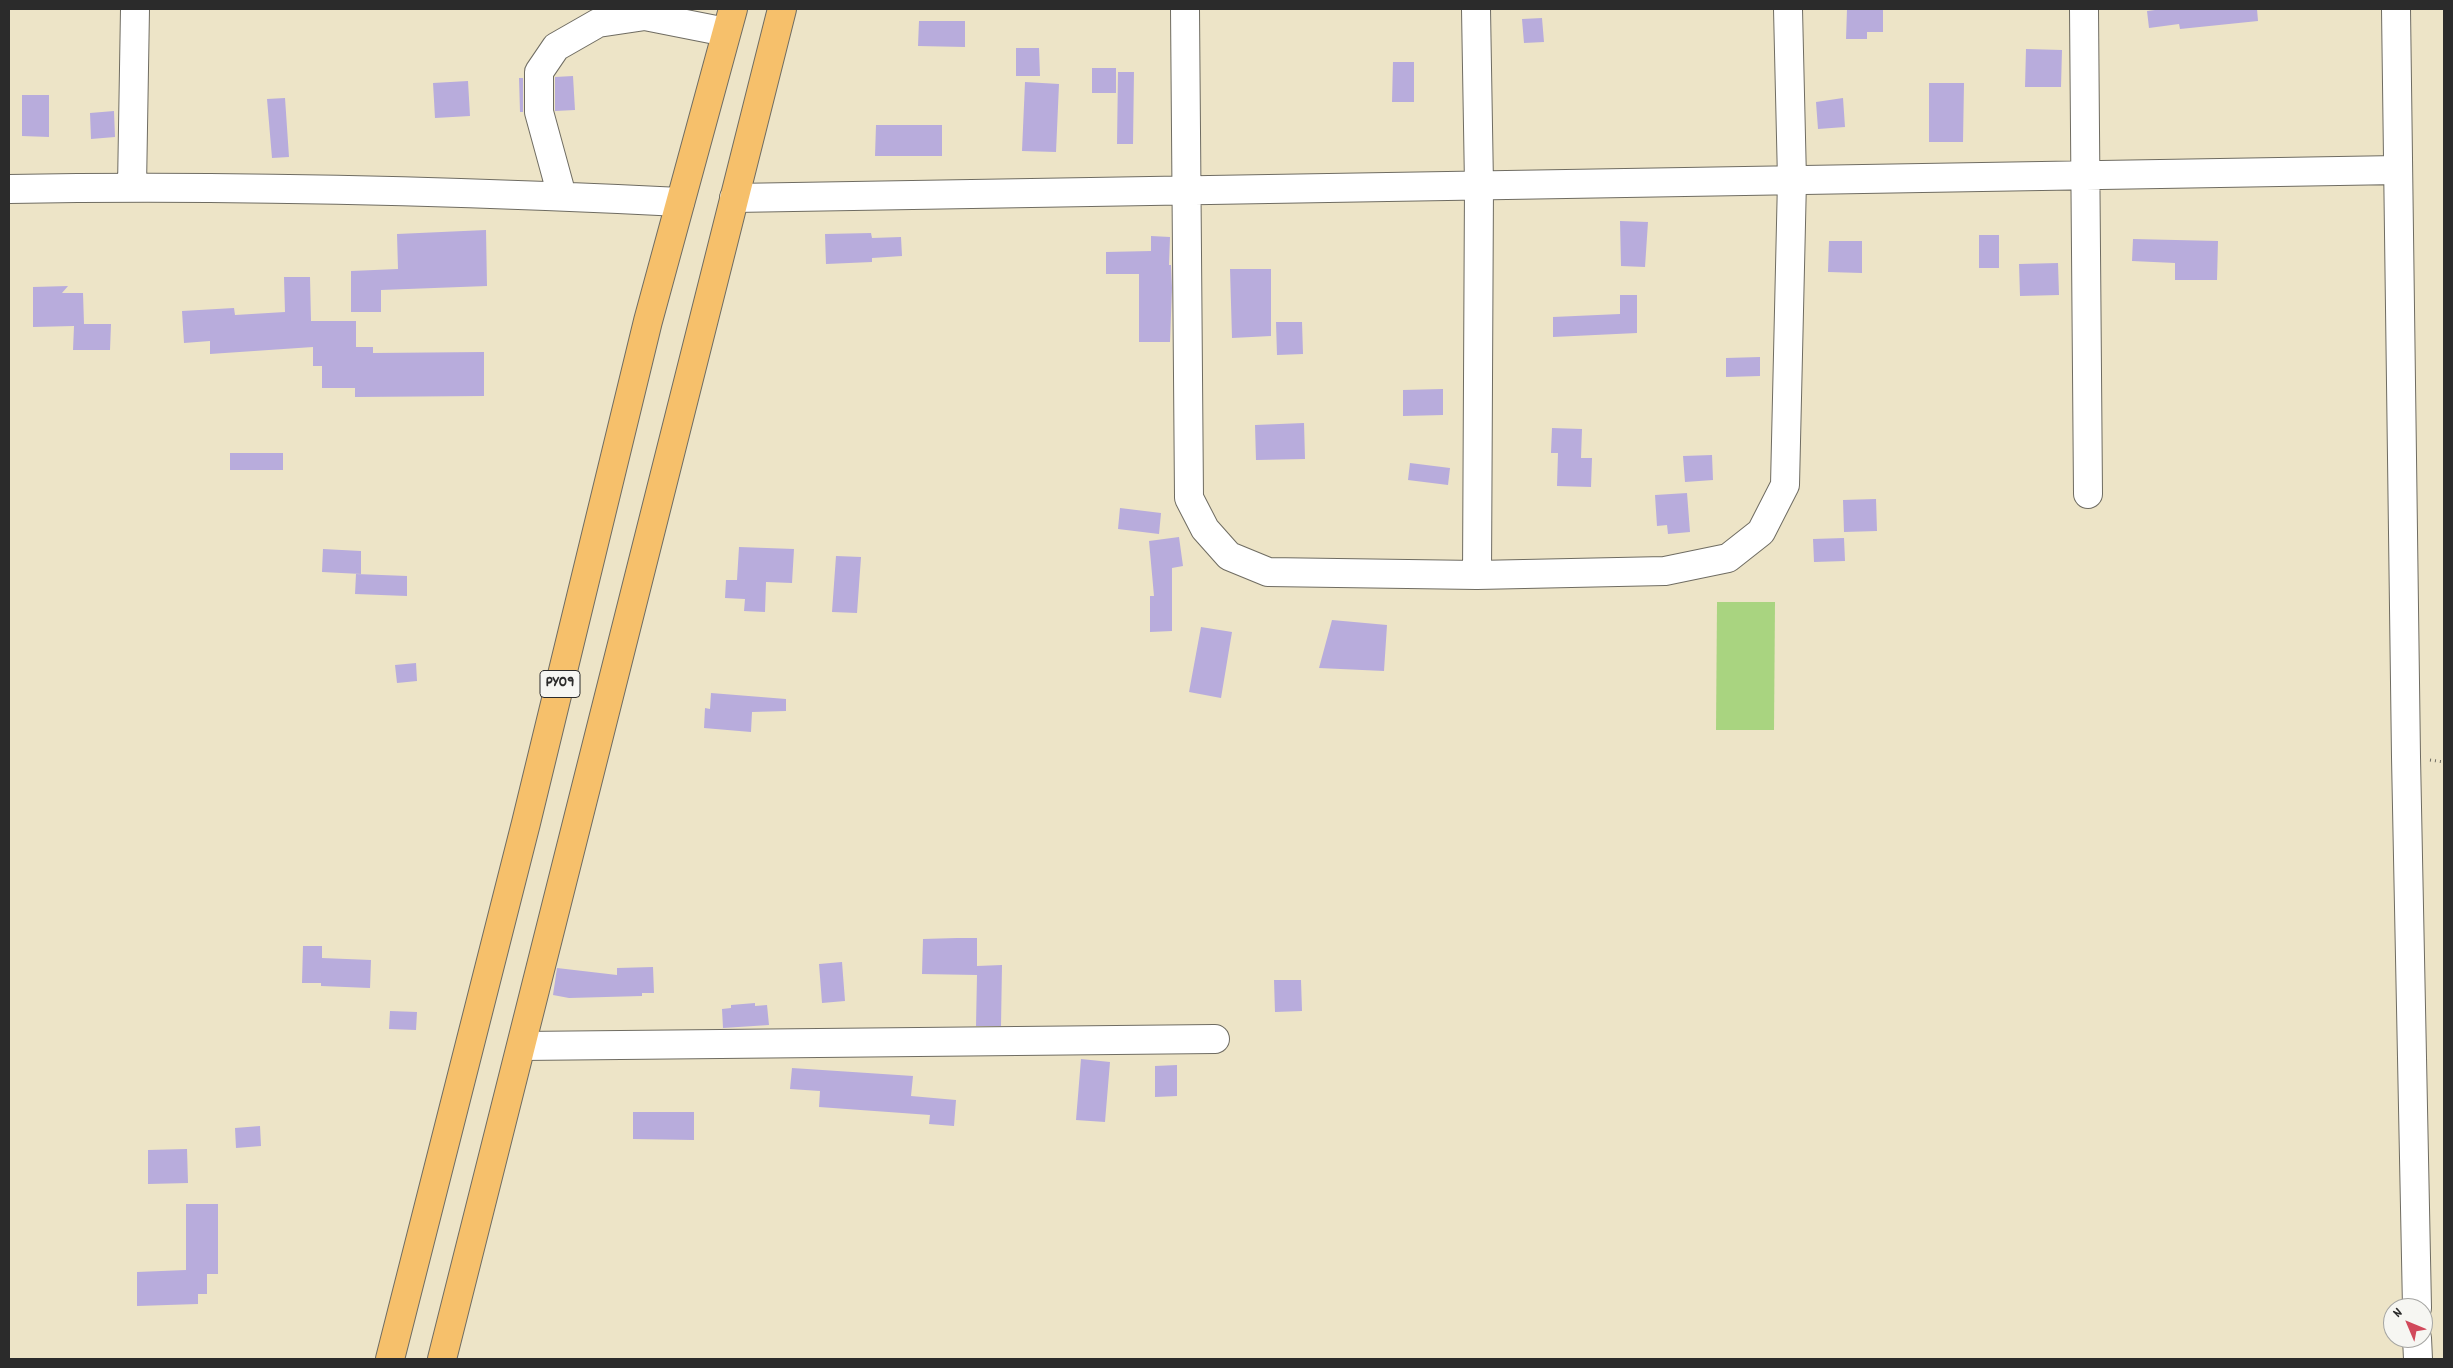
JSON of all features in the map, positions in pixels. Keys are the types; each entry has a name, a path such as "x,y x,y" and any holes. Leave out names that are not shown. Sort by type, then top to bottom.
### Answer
{"highway":[{"path":"442,1359 782,9"},
{"name":"PY09","path":"390,1359 524,833 648,321 729,20"}],"street":[{"path":"132,187 135,9"},
{"path":"1185,9 1189,498 1205,529 1229,556 1268,572 1477,575 1664,571 1728,558 1761,532 1785,485 1792,180 1788,9"},
{"path":"1476,9 1479,184 1477,575"},
{"path":"2084,9 2088,494"},
{"path":"2396,9 2406,757 2417,1298"},
{"path":"562,196 539,112 539,72 556,47 598,23 645,16 729,20"},
{"path":"734,198 2398,170"},
{"path":"9,189 132,187 562,196 680,202"},
{"path":"522,1046 1215,1038"}],"green space":[{"path":"1717,602 1775,602 1774,730 1716,730"}],"building":[{"path":"1847,9 1883,9 1883,32 1867,32 1867,39 1846,39"},
{"path":"2163,9 2257,9 2258,21 2180,29 2179,24 2149,28 2147,11"},
{"path":"1542,18 1544,42 1524,43 1522,19"},
{"path":"919,21 965,21 965,47 918,46"},
{"path":"1016,48 1039,48 1040,76 1016,76"},
{"path":"2026,49 2062,50 2061,87 2025,87"},
{"path":"1393,62 1414,62 1414,102 1392,102"},
{"path":"1092,68 1116,68 1116,93 1092,93"},
{"path":"1118,72 1134,72 1133,144 1117,144"},
{"path":"573,76 575,110 555,111 555,77"},
{"path":"519,78 523,78 523,112 520,112"},
{"path":"468,81 470,116 435,118 433,83"},
{"path":"1025,82 1059,84 1056,152 1022,151"},
{"path":"1929,83 1964,83 1963,142 1929,142"},
{"path":"22,95 49,95 49,137 22,136"},
{"path":"285,98 289,157 272,158 267,99"},
{"path":"1843,98 1845,127 1818,129 1816,102"},
{"path":"114,111 115,137 91,139 90,113"},
{"path":"876,125 942,125 942,156 875,156"},
{"path":"1620,221 1648,222 1645,267 1621,266"},
{"path":"486,230 487,286 381,290 381,312 351,312 351,271 398,269 397,234"},
{"path":"871,233 872,238 901,237 902,256 872,258 872,262 826,264 825,234"},
{"path":"1979,235 1999,235 1999,268 1979,268"},
{"path":"1151,236 1170,237 1169,265 1171,265 1172,288 1170,342 1139,342 1139,274 1106,274 1106,252 1151,251"},
{"path":"2133,239 2218,241 2217,280 2175,280 2175,263 2132,261"},
{"path":"1829,241 1862,241 1862,273 1828,272"},
{"path":"2058,263 2059,295 2020,296 2019,264"},
{"path":"1230,269 1271,269 1271,336 1232,338"},
{"path":"284,277 310,277 311,321 356,321 356,347 373,347 373,353 484,352 484,396 355,397 355,388 322,388 322,366 313,366 313,347 210,354 210,341 184,343 182,311 234,308 235,315 285,312"},
{"path":"68,286 62,293 83,293 84,324 111,324 110,350 73,350 74,326 33,327 33,287"},
{"path":"1620,295 1637,295 1637,333 1553,337 1553,317 1620,314"},
{"path":"1276,322 1302,322 1303,354 1277,355"},
{"path":"1760,357 1760,376 1726,377 1726,358"},
{"path":"1443,389 1443,415 1403,416 1403,390"},
{"path":"1304,423 1305,459 1256,460 1255,425"},
{"path":"1552,428 1582,429 1581,458 1592,458 1591,487 1557,486 1558,453 1551,453"},
{"path":"230,453 283,453 283,470 230,470"},
{"path":"1712,455 1713,480 1685,482 1683,456"},
{"path":"1410,463 1450,468 1448,485 1408,480"},
{"path":"1687,493 1690,532 1668,534 1667,525 1657,526 1655,495"},
{"path":"1876,499 1877,531 1844,532 1843,500"},
{"path":"1120,508 1161,513 1159,534 1118,529"},
{"path":"1179,537 1183,566 1172,568 1172,631 1150,632 1150,596 1154,596 1149,541"},
{"path":"1844,538 1845,561 1814,562 1813,539"},
{"path":"739,547 794,549 792,583 766,582 765,612 744,611 745,599 725,598 726,580 737,580"},
{"path":"323,549 361,551 361,574 322,572"},
{"path":"836,556 861,557 857,613 832,612"},
{"path":"356,574 407,576 407,596 355,594"},
{"path":"1332,620 1387,625 1384,671 1319,668"},
{"path":"1201,627 1232,632 1221,698 1189,692"},
{"path":"416,663 417,681 397,683 395,665"},
{"path":"711,693 786,699 786,711 752,712 751,732 704,728 705,708 710,709"},
{"path":"977,938 977,966 1002,965 1001,1026 976,1026 977,975 922,974 923,939"},
{"path":"303,946 322,946 322,958 371,960 370,988 321,986 321,983 302,983"},
{"path":"842,962 845,1001 822,1003 819,964"},
{"path":"653,967 654,993 642,993 642,996 569,998 553,995 557,968 617,975 617,968"},
{"path":"1274,980 1301,980 1302,1011 1275,1012"},
{"path":"755,1003 755,1006 767,1005 769,1025 723,1028 722,1009 731,1008 731,1005"},
{"path":"390,1011 417,1012 416,1030 389,1029"},
{"path":"1081,1059 1110,1062 1105,1122 1076,1120"},
{"path":"1177,1065 1177,1096 1155,1097 1155,1066"},
{"path":"792,1068 913,1076 911,1096 956,1100 954,1126 929,1124 930,1115 819,1107 820,1091 790,1089"},
{"path":"633,1112 694,1112 694,1140 633,1139"},
{"path":"260,1126 261,1146 236,1148 235,1128"},
{"path":"187,1149 188,1183 148,1184 148,1150"},
{"path":"186,1204 218,1204 218,1274 207,1274 207,1294 198,1294 198,1304 137,1306 137,1272 186,1270"}]}
